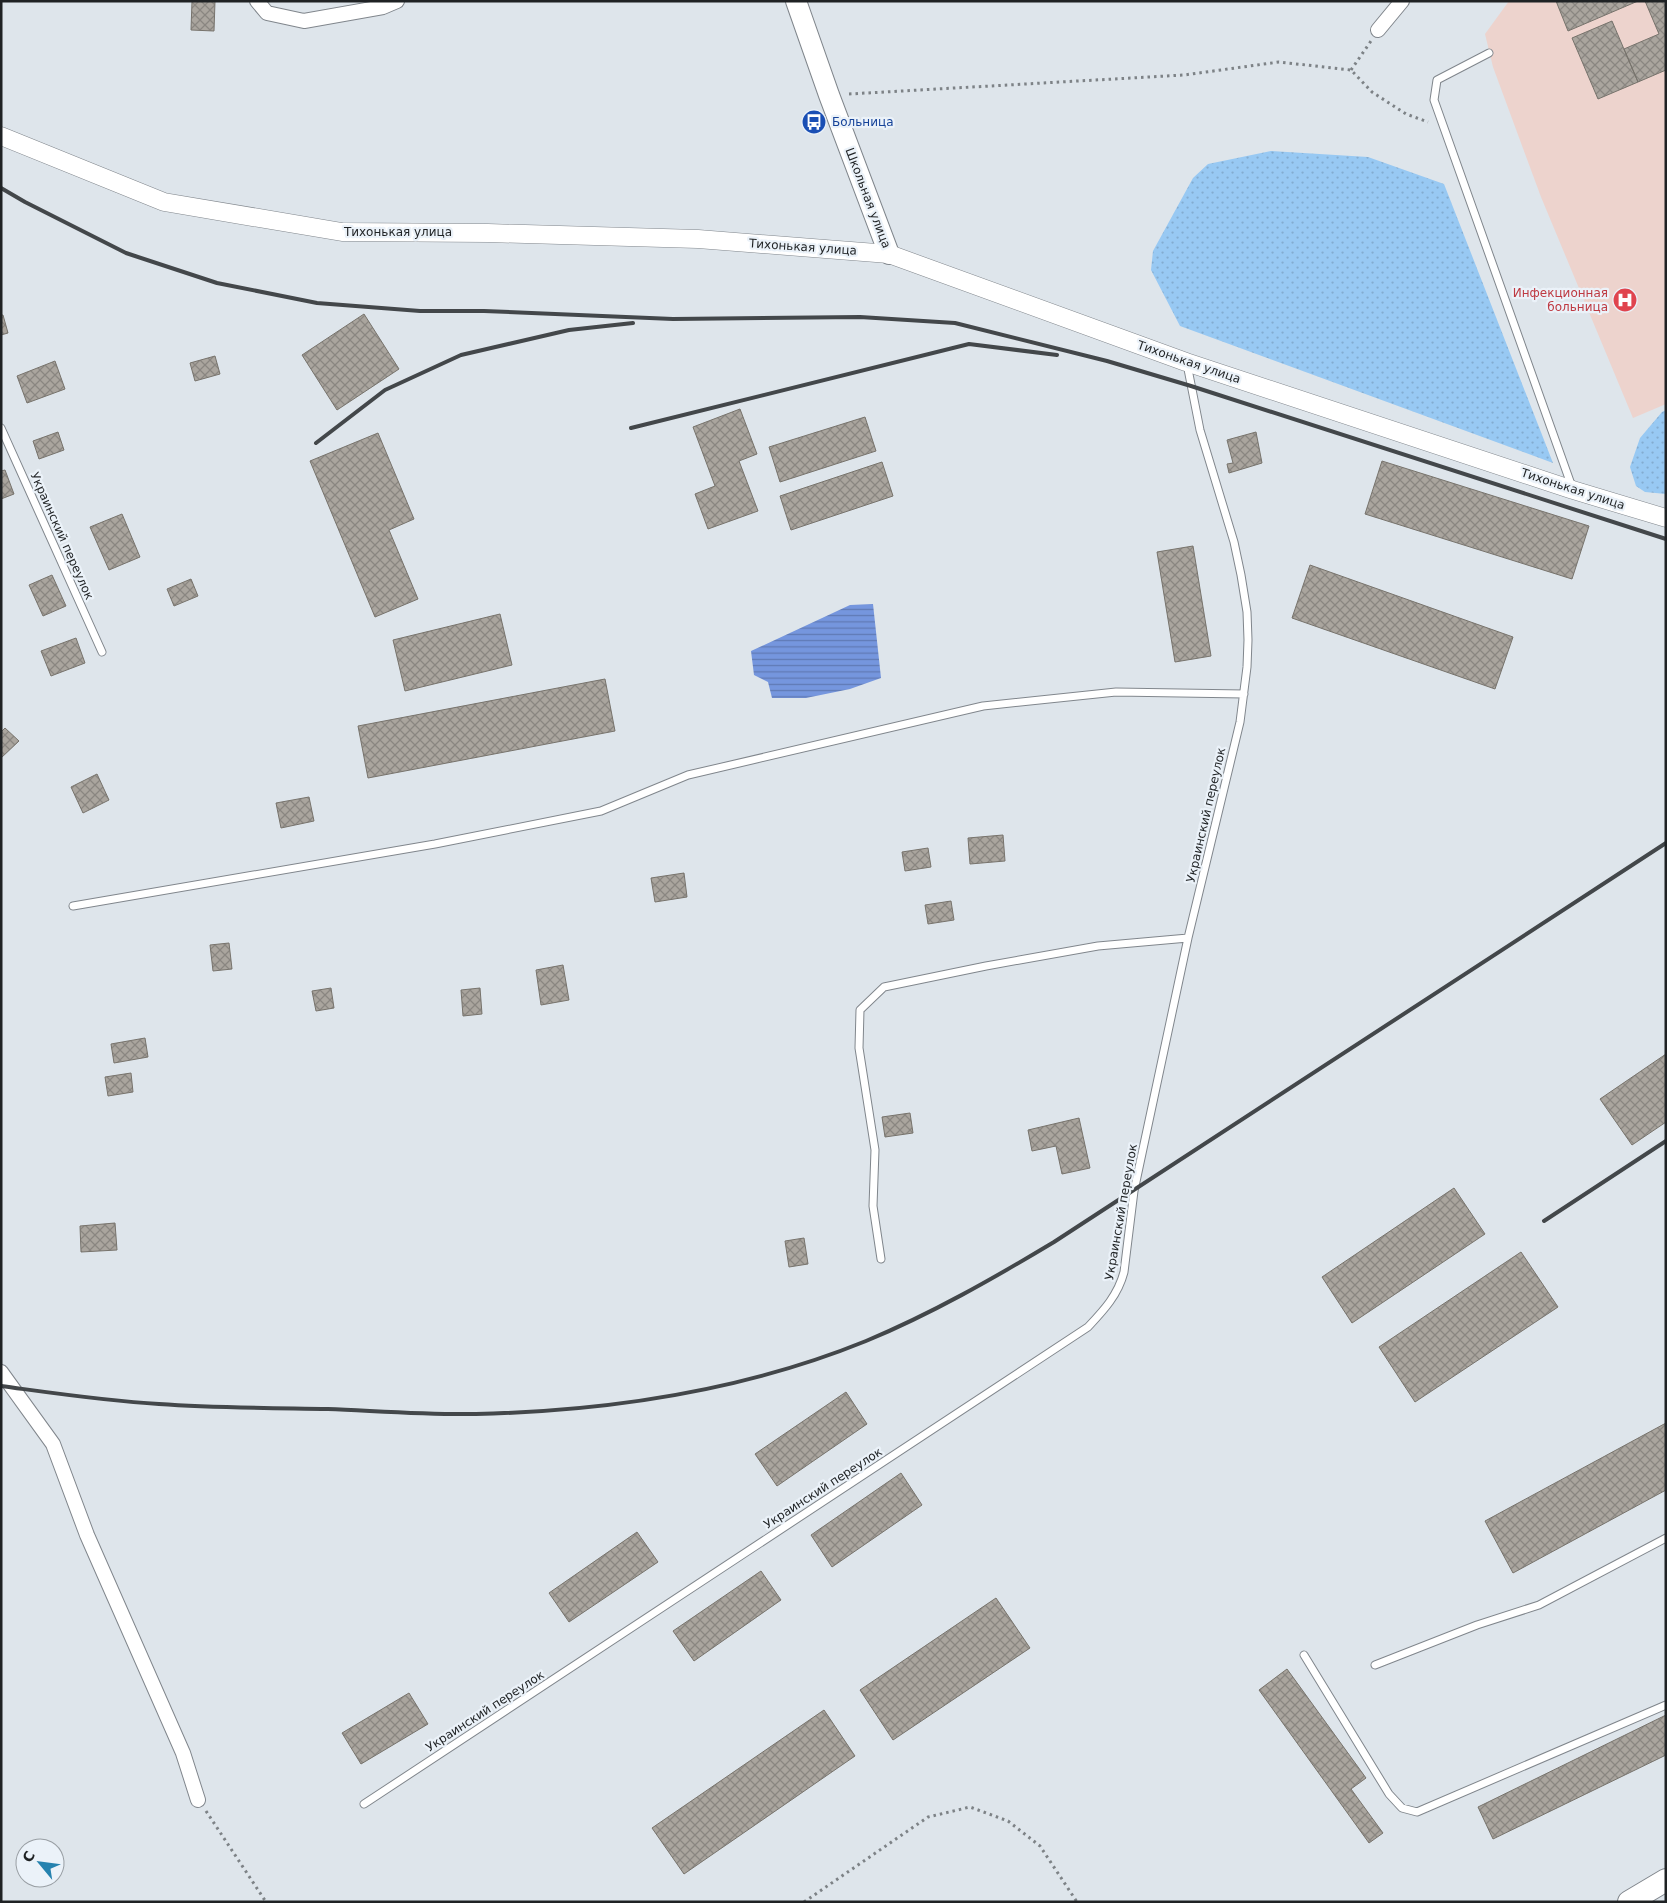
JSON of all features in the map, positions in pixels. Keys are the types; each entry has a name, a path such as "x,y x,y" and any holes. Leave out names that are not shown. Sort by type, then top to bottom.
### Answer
{"main road":[{"name":"Школьная улица","path":"796,1 829,96 889,254"},
{"path":"1629,1902 1666,1880"}],"street":[{"path":"257,1 267,13 304,21 383,7 397,1"},
{"path":"1378,30 1402,1"},
{"name":"Тихонькая улица","path":"1,136 164,202 342,232 488,233 688,239 889,254 1186,362 1573,490 1666,518"},
{"path":"1,1372 53,1444 87,1535 182,1752 198,1800"}],"lane":[{"path":"1489,53 1437,80 1434,100 1573,490"},
{"name":"Украинский переулок","path":"364,1804 1088,1327 1113,1298 1124,1272 1134,1191 1188,938 1240,722 1244,694 1248,640 1247,612 1242,576 1234,542 1200,430 1186,362"},
{"name":"Украинский переулок","path":"1,428 102,652"},
{"path":"73,906 435,844 600,811 688,775 983,706 1116,692 1244,694"},
{"path":"881,1259 873,1206 875,1150 859,1048 860,1010 884,987 1098,946 1188,938"},
{"path":"1375,1665 1485,1622 1539,1605 1666,1538"},
{"path":"1304,1655 1389,1794 1402,1808 1417,1812 1666,1705"}],"path":[{"path":"1351,70 1378,30"},
{"path":"829,96 1184,75 1279,62 1351,70 1372,92 1406,114 1443,128"},
{"path":"198,1800 266,1902"},
{"path":"804,1902 928,1817 970,1807 1008,1821 1040,1846 1077,1902"}],"shaded area":[{"name":"Инфекционная больница","path":"1509,1 1666,1 1666,404 1633,418 1541,197 1493,67 1485,34"},
{"path":"1271,151 1368,157 1444,184 1553,463 1180,326 1151,270 1153,251 1193,178 1208,164"},
{"path":"1666,410 1666,494 1645,492 1636,486 1630,467 1640,438 1662,412"},
{"path":"873,604 881,678 850,689 806,698 772,698 768,682 754,675 751,651 850,605"}],"building":[{"path":"192,1 215,1 214,31 191,30"},
{"path":"1556,1 1638,1 1568,31"},
{"path":"1645,1 1666,1 1666,70 1638,82 1624,49 1659,34"},
{"path":"1612,21 1638,82 1598,99 1572,38"},
{"path":"364,314 399,369 337,410 302,355"},
{"path":"1,315 3,315 8,333 1,335"},
{"path":"215,356 220,374 195,381 190,363"},
{"path":"55,361 65,389 27,403 17,376"},
{"path":"740,409 757,454 739,461 758,511 708,529 695,494 715,486 693,427"},
{"path":"865,417 876,451 780,482 769,447"},
{"path":"58,432 64,450 39,459 33,441"},
{"path":"1256,432 1262,463 1229,473 1227,464 1233,463 1227,440"},
{"path":"378,433 414,519 389,530 418,599 375,617 310,461"},
{"path":"1382,461 1589,526 1572,579 1365,514"},
{"path":"882,462 893,496 791,530 780,496"},
{"path":"5,470 14,494 1,499 1,471"},
{"path":"122,514 140,557 109,570 90,527"},
{"path":"1193,546 1211,656 1175,662 1157,552"},
{"path":"1310,565 1513,637 1495,689 1292,618"},
{"path":"52,575 66,606 43,616 29,585"},
{"path":"191,579 198,596 174,606 167,589"},
{"path":"500,614 512,665 405,691 393,640"},
{"path":"76,638 85,663 51,676 41,651"},
{"path":"605,679 615,731 368,778 358,726"},
{"path":"5,728 19,741 1,758 1,732"},
{"path":"97,774 109,800 83,813 71,787"},
{"path":"309,797 314,821 281,828 276,803"},
{"path":"1003,835 1005,861 970,864 968,838"},
{"path":"928,848 931,867 905,871 902,852"},
{"path":"684,873 687,897 655,902 651,878"},
{"path":"951,901 954,920 928,924 925,905"},
{"path":"229,943 232,969 213,971 210,945"},
{"path":"563,965 569,1000 541,1005 536,970"},
{"path":"331,988 334,1008 316,1011 312,991"},
{"path":"480,988 482,1014 463,1016 461,990"},
{"path":"145,1038 148,1057 114,1063 111,1044"},
{"path":"1666,1054 1666,1122 1632,1145 1600,1099"},
{"path":"131,1073 133,1092 108,1096 105,1077"},
{"path":"910,1113 913,1133 885,1137 882,1117"},
{"path":"1079,1118 1090,1168 1062,1174 1056,1146 1032,1151 1028,1130"},
{"path":"1454,1188 1485,1234 1352,1323 1322,1277"},
{"path":"115,1223 117,1250 81,1252 80,1226"},
{"path":"804,1238 808,1264 789,1267 785,1241"},
{"path":"1521,1252 1558,1307 1415,1402 1379,1347"},
{"path":"846,1392 867,1424 777,1486 755,1454"},
{"path":"1666,1423 1666,1490 1513,1573 1485,1521"},
{"path":"901,1473 922,1505 832,1567 811,1535"},
{"path":"637,1532 658,1562 569,1622 549,1593"},
{"path":"761,1571 781,1600 694,1661 673,1631"},
{"path":"996,1598 1030,1648 893,1740 860,1690"},
{"path":"1287,1669 1366,1778 1351,1789 1383,1833 1369,1843 1259,1690"},
{"path":"409,1693 428,1724 361,1764 342,1733"},
{"path":"824,1710 855,1756 684,1874 652,1828"},
{"path":"1666,1715 1666,1755 1493,1839 1478,1807"}],"railway":[{"path":"1,188 126,253 217,283 317,303 420,311 484,311 673,319 860,317 955,323 1107,361 1191,386 1666,539"},
{"path":"316,443 385,390 461,355 569,330 633,323"},
{"path":"631,428 969,344 1057,355"},
{"path":"1,1386 139,1403 244,1408 476,1414 526,1412 625,1403 723,1385 772,1373 819,1358 866,1341 914,1319 985,1282 1054,1242 1666,843"},
{"path":"1544,1221 1666,1141"}],"place":[{"name":"Больница","path":"814,122"},
{"name":"Инфекционная больница","path":"1625,300"}]}
